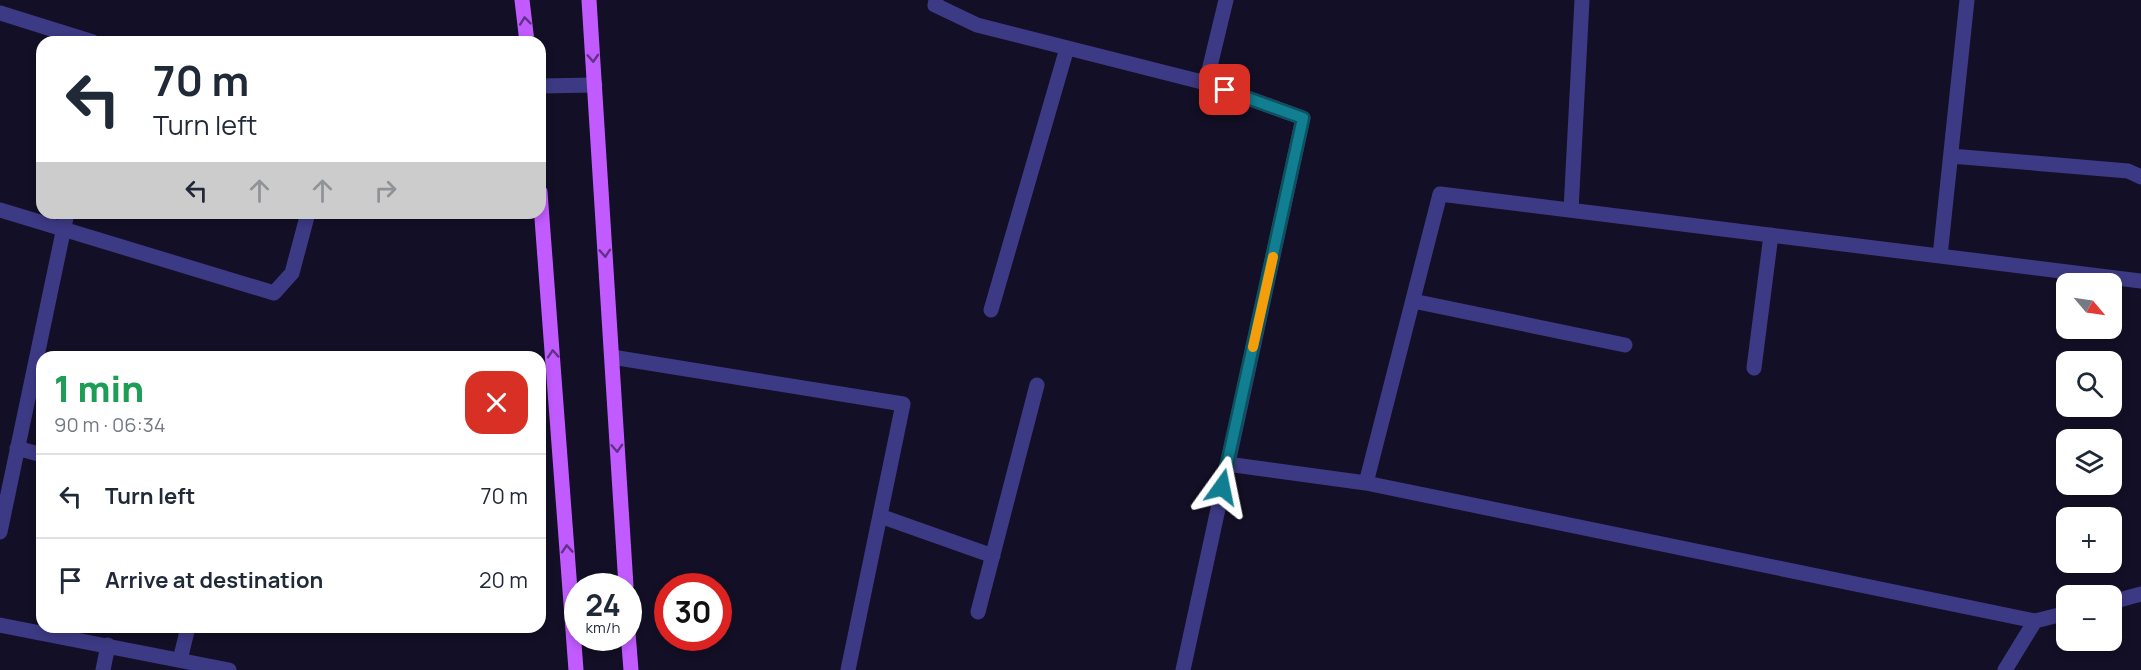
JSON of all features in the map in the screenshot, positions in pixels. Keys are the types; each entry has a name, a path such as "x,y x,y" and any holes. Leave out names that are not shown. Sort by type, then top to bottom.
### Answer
{"main road":[{"path":"522,0 526,36"},
{"path":"589,0 625,573"},
{"path":"542,219 576,670"},
{"path":"629,651 631,670"}],"street":[{"path":"936,0 935,5 977,25 1206,83 1303,118 1183,670"},
{"path":"1206,83 1226,0"},
{"path":"1571,210 1582,0"},
{"path":"1940,256 1967,0"},
{"path":"0,13 74,36"},
{"path":"991,310 1067,48"},
{"path":"546,86 595,85"},
{"path":"1951,156 2128,171 2141,177"},
{"path":"1366,483 1440,194 2141,281"},
{"path":"0,210 274,293 292,273 306,219"},
{"path":"37,351 65,219"},
{"path":"1754,368 1771,235"},
{"path":"1413,301 1625,345"},
{"path":"612,357 903,404 848,670"},
{"path":"0,532 36,358"},
{"path":"978,612 1037,385"},
{"path":"17,448 36,453"},
{"path":"1227,464 1366,483 2035,621 2056,616"},
{"path":"880,516 993,556"},
{"path":"2122,599 2141,594"},
{"path":"2005,670 2035,621"},
{"path":"0,625 36,632"},
{"path":"43,633 229,670"},
{"path":"180,660 187,633"},
{"path":"103,670 108,645"}],"slow traffic":[{"path":"1253,347 1273,257"}],"route":[{"path":"1222,487 1303,118 1225,90"}]}
